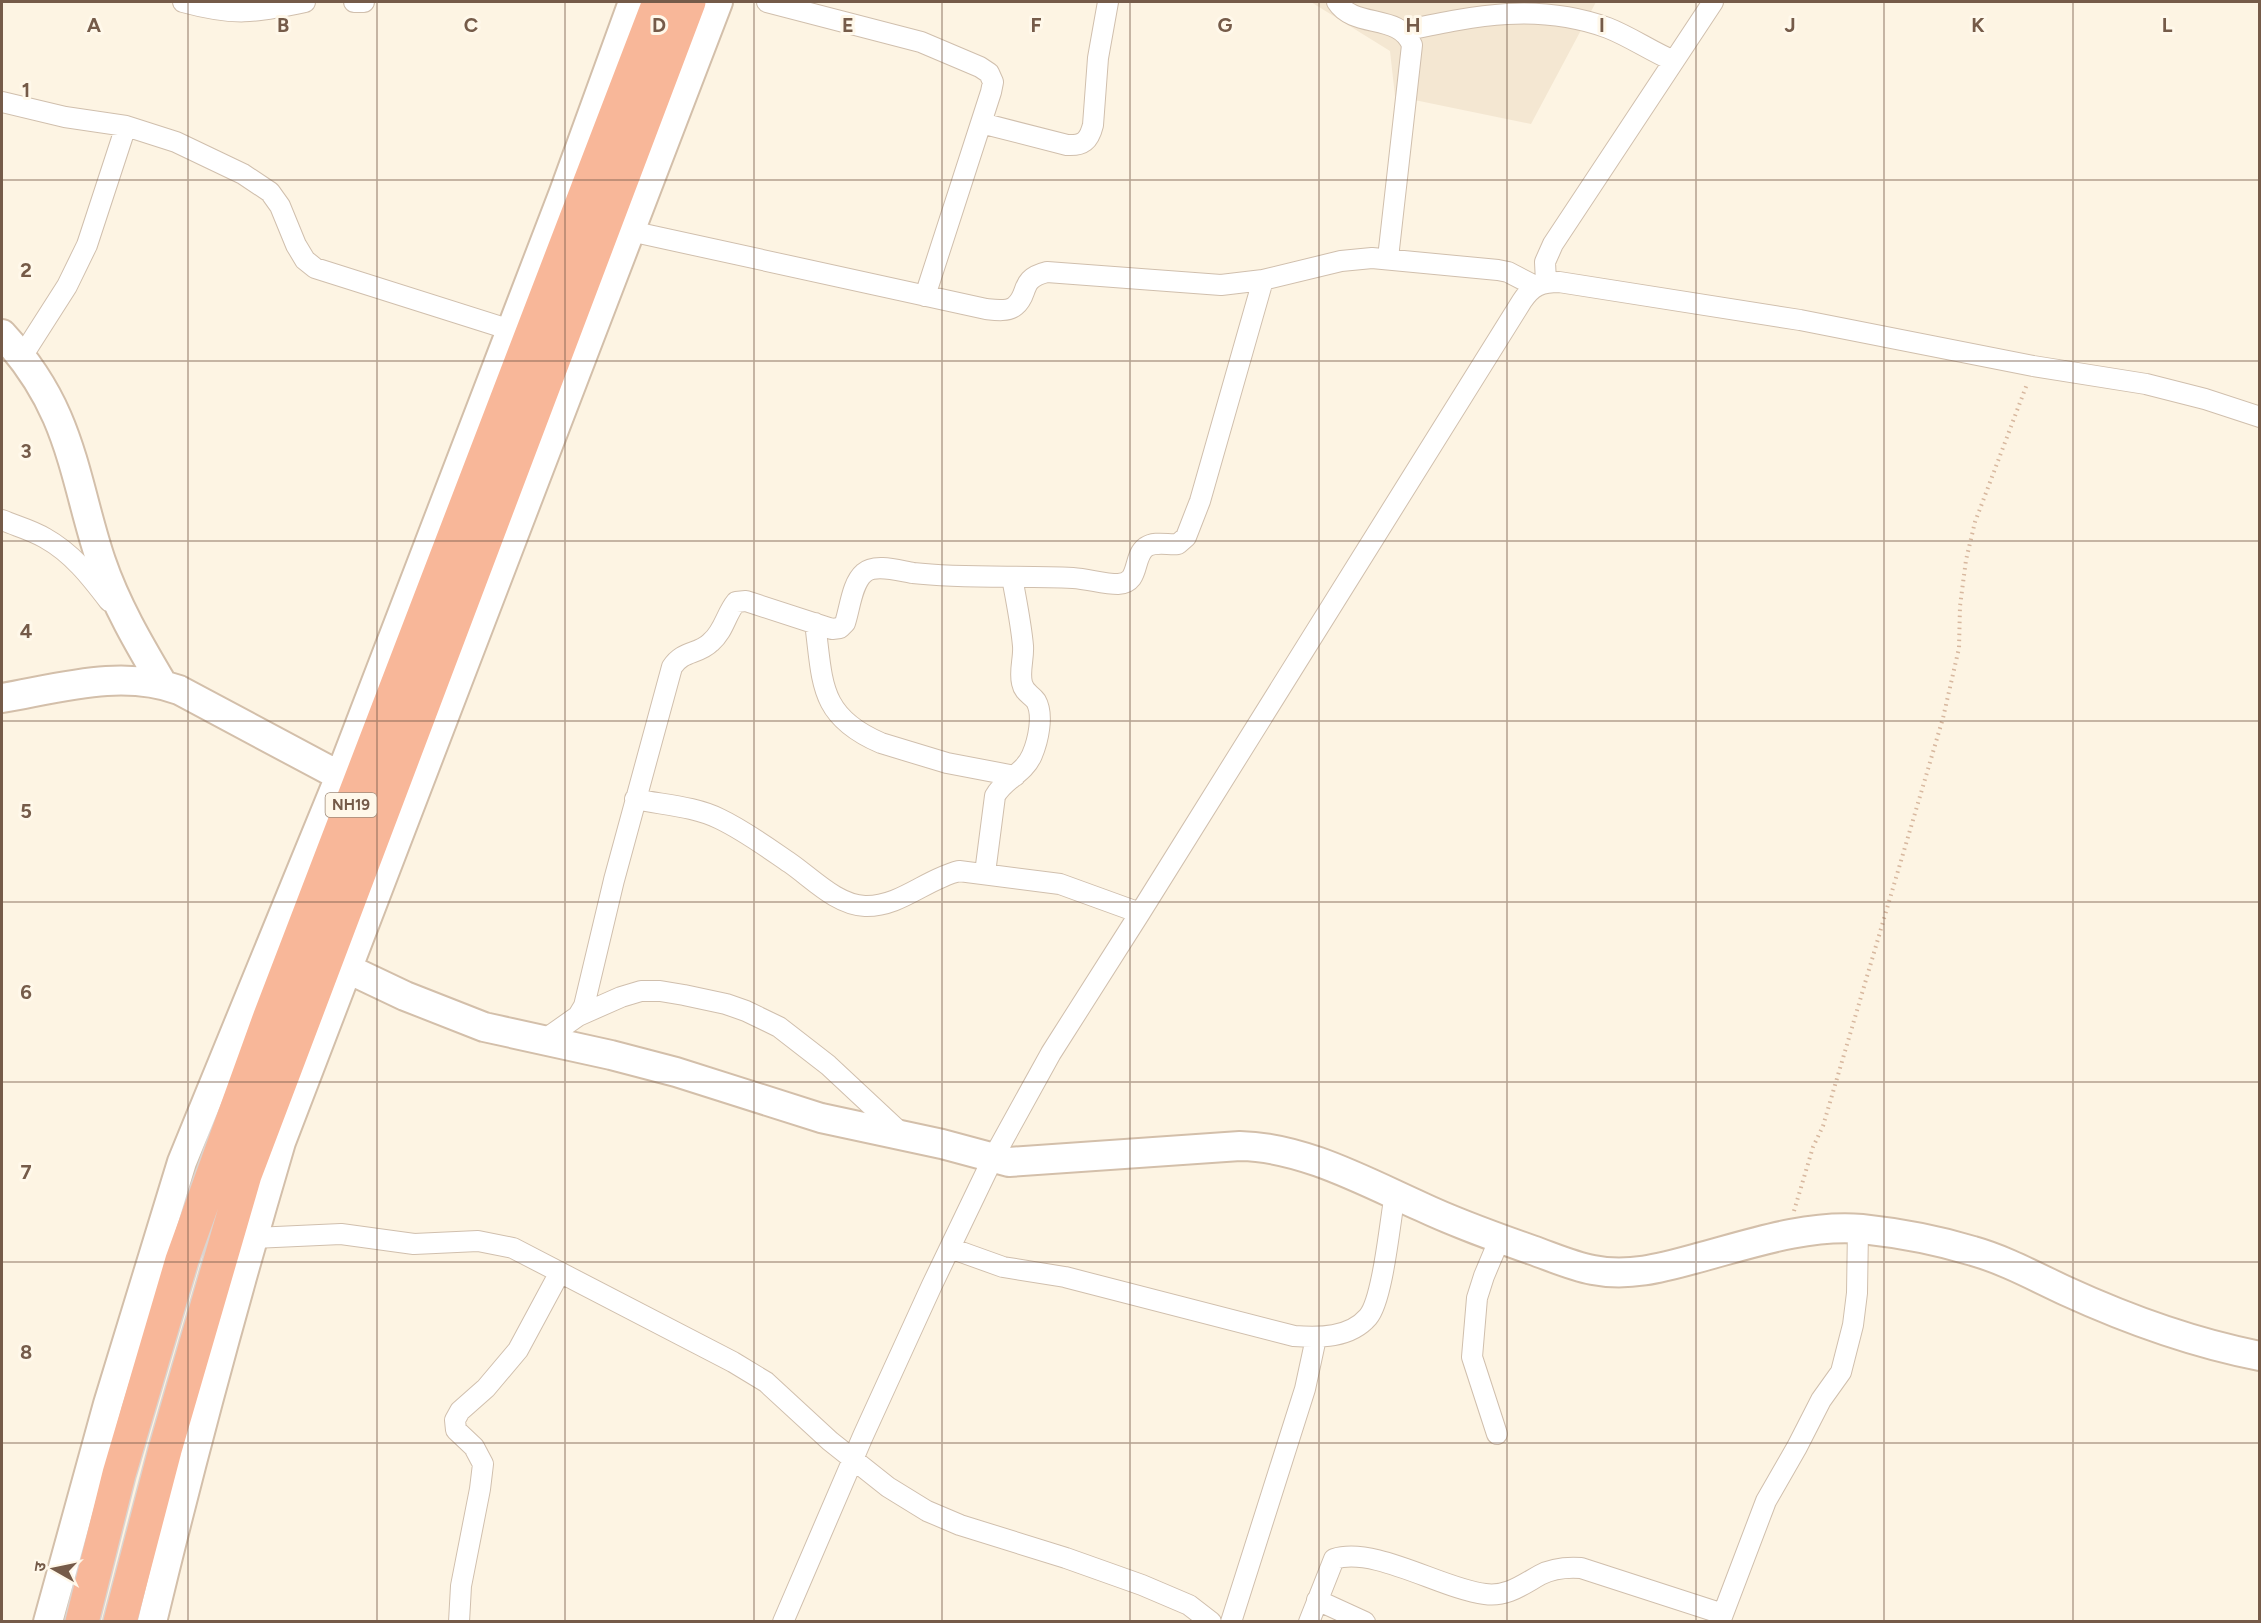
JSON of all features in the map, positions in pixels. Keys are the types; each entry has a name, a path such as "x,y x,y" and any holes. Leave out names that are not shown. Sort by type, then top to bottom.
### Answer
{"highway":[{"name":"NH19","path":"82,1622 119,1474 190,1238 270,1016 659,2"},
{"name":"NH19","path":"120,1622 165,1449 245,1175 690,2"}],"street":[{"path":"183,2 235,13 277,9 305,2"},
{"path":"354,2 364,2"},
{"path":"48,1622 108,1404 182,1162 340,776 512,330 633,2"},
{"path":"152,1622 179,1509 281,1142 718,2"},
{"path":"767,2 912,39 980,67 989,73 993,82 925,296"},
{"path":"981,123 1066,146 1078,146 1085,143 1093,125 1098,58 1108,2"},
{"path":"1337,2 1342,10 1353,16 1402,30 1474,16 1518,12 1575,18 1618,32 1671,60"},
{"path":"783,1622 851,1457 950,1248 980,1155 1051,1053 1136,912 1522,301 1536,283 1553,244 1671,60 1713,2"},
{"path":"1388,258 1412,54 1409,37 1402,30"},
{"path":"2,102 57,115 126,126 176,142 243,174 270,192 280,206 296,245 305,260 315,268 512,330"},
{"path":"21,358 67,286 87,245 126,126"},
{"path":"630,231 986,309 1009,309 1019,301 1029,280 1037,274 1047,272 1210,285 1263,280 1349,260 1388,258 1508,272 1536,283 1559,282 1755,312 2033,366 2169,389 2259,417"},
{"path":"578,1016 584,1006 635,799 672,667 677,658 709,645 719,635 730,609 736,602 746,600 815,623 840,628 845,623 859,579 866,571 878,569 915,573 1061,578 1126,583 1132,578 1146,547 1157,544 1178,544 1186,537 1200,501 1263,280"},
{"path":"2,334 36,379 57,417 101,562 130,629"},
{"path":"2,520 44,537 87,571 130,629 162,684"},
{"path":"985,873 995,796 999,788 1023,771 1032,754 1039,717 1035,700 1025,691 1022,683 1023,646 1012,577"},
{"path":"815,623 827,694 832,708 841,718 871,739 881,743 947,763 1015,776"},
{"path":"2,698 105,680 162,684 179,690 340,776"},
{"path":"635,799 703,812 718,818 774,852 837,897 853,905 886,904 959,871 1060,884 1109,900 1136,912"},
{"path":"346,968 405,996 484,1027 621,1057 821,1118 942,1144 980,1155 1024,1162 1255,1146 1284,1152 1324,1165 1500,1238 1592,1270 1634,1272 1658,1268 1788,1235 1822,1230 1858,1229 1920,1238 1996,1259 2068,1292 2172,1332 2259,1356"},
{"path":"544,1040 578,1016 621,997 641,992 660,991 684,995 736,1008 765,1019 787,1033 828,1065 905,1137"},
{"path":"950,1248 1003,1267 1065,1277 1294,1336 1316,1338 1335,1335 1357,1326 1369,1316 1375,1304 1380,1282 1395,1194"},
{"path":"1310,1622 1334,1559 1346,1555 1380,1561 1485,1594 1505,1593 1521,1588 1552,1570 1564,1567 1581,1568 1721,1618 1766,1501 1821,1400 1844,1364 1857,1293 1858,1229"},
{"path":"253,1238 342,1234 414,1244 461,1240 513,1248 733,1362 766,1382 830,1441 888,1487 927,1511 960,1525 1077,1561 1142,1585 1189,1605 1211,1622"},
{"path":"1497,1434 1472,1357 1477,1298 1500,1238"},
{"path":"459,1622 461,1586 483,1464 474,1447 456,1430 455,1420 460,1411 486,1388 518,1350 560,1272"},
{"path":"1231,1622 1297,1417 1316,1338"},
{"path":"1317,1600 1365,1622"}],"path":[{"path":"1788,1235 1813,1147 1826,1119 1943,718 1959,648 1960,606 1966,560 1975,522 2011,431 2033,366"}],"shaded area":[{"path":"1311,2 1596,2 1531,124 1395,96 1390,51"}]}
